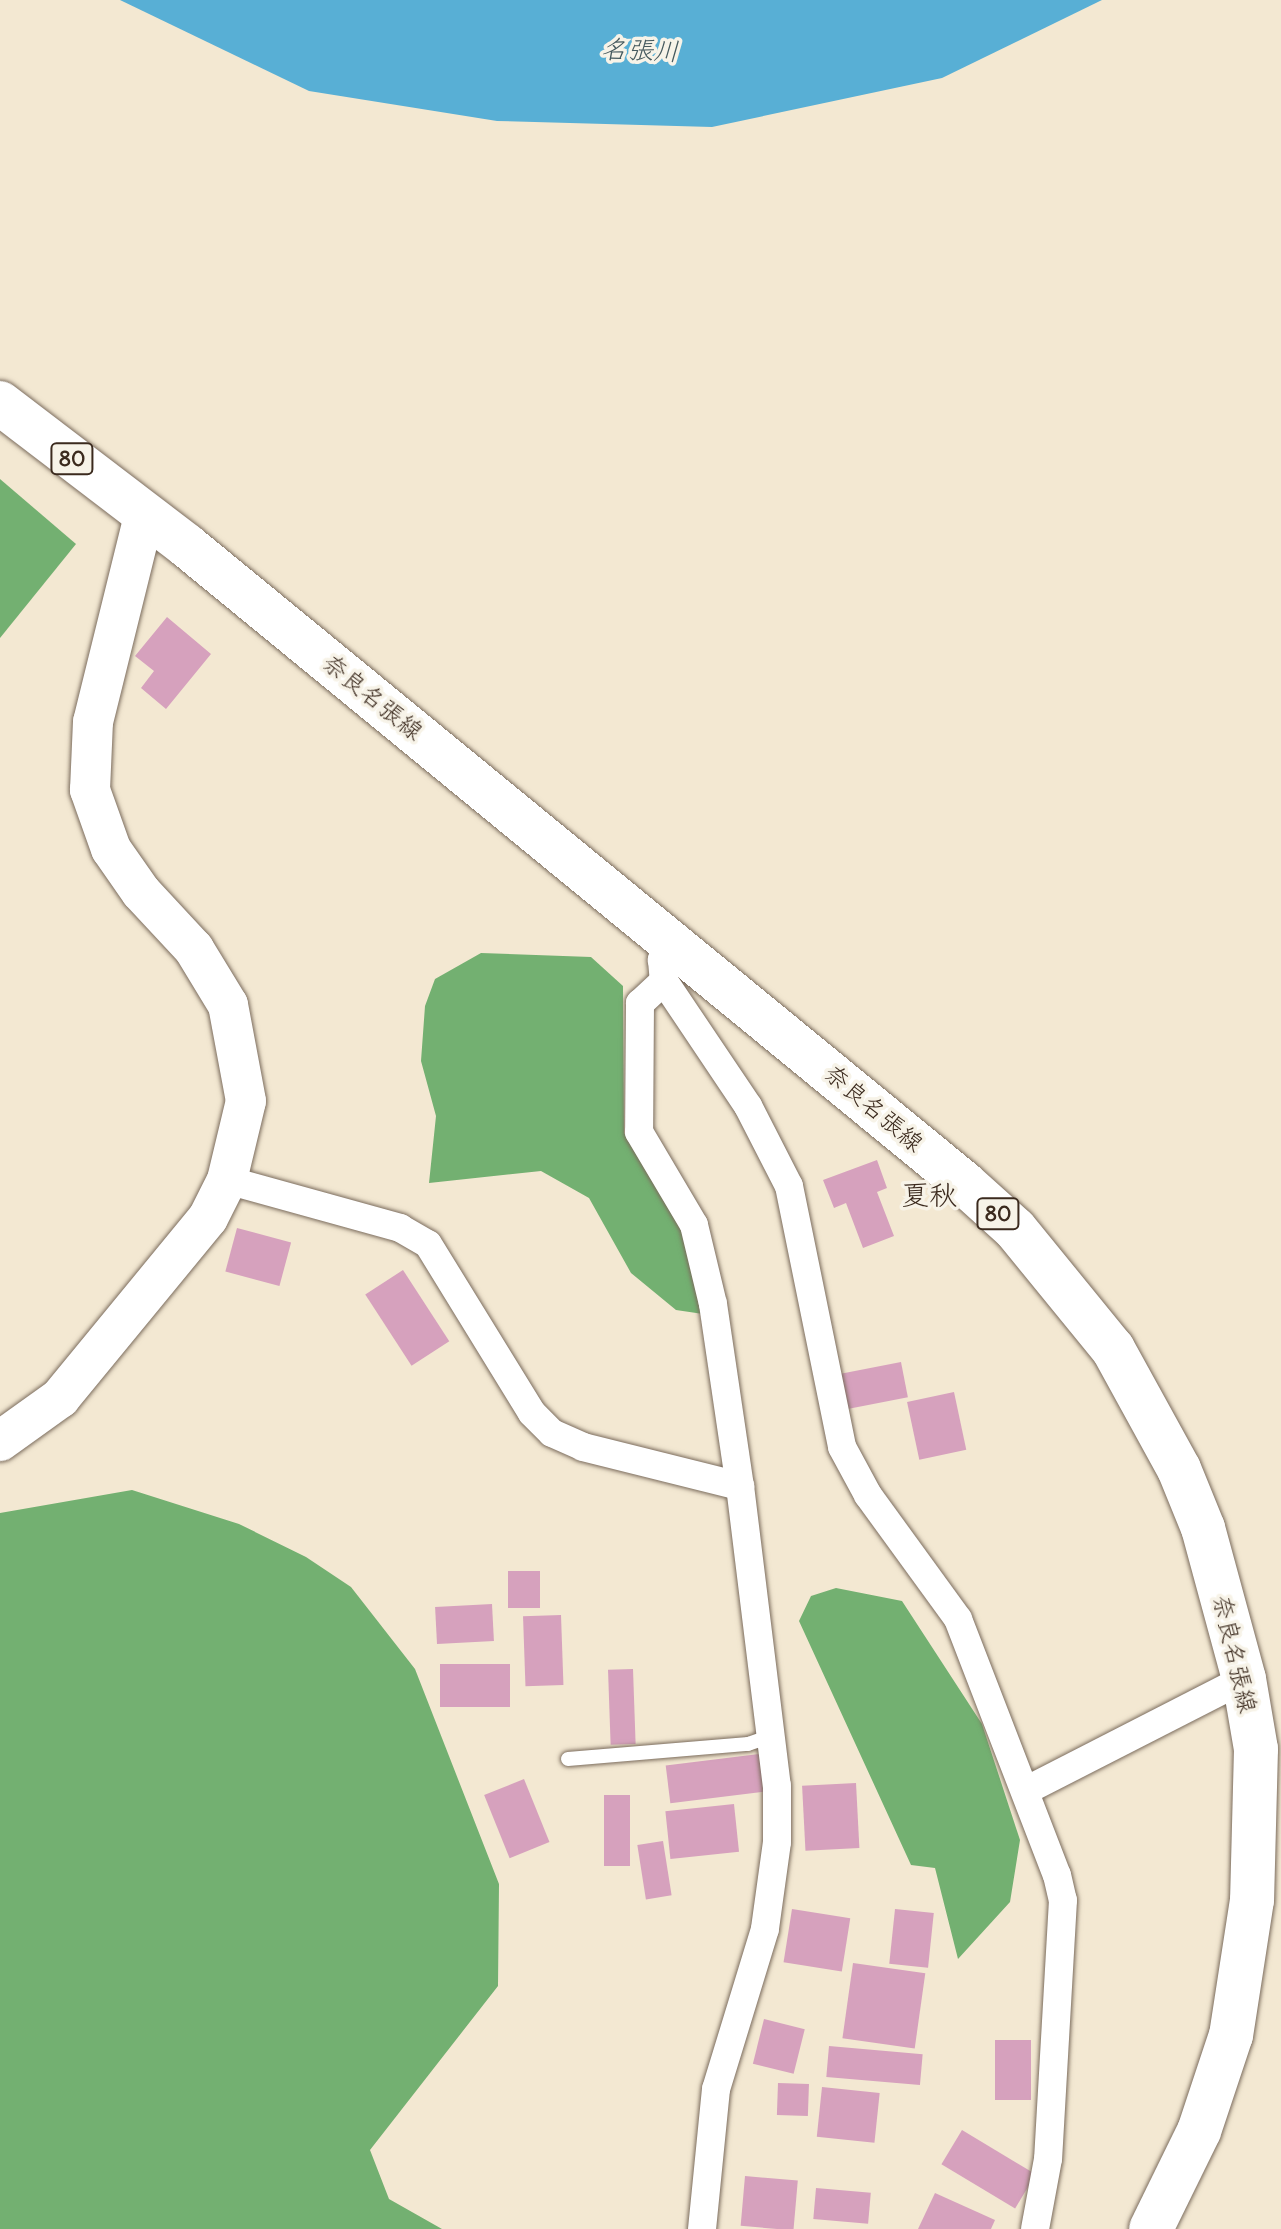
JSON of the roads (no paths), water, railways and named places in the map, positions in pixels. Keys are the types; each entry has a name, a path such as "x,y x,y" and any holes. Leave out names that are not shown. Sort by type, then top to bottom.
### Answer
{"main road":[{"name":"奈良名張線","path":"0,403 145,512 671,963 965,1184 1015,1229 1073,1295 1113,1349 1179,1469 1203,1528 1244,1679 1256,1749 1257,1814 1242,1976 1231,2035 1199,2131 1151,2229"}],"street":[{"path":"0,1441 60,1398 102,1352 208,1218 227,1180 246,1101 228,1005 194,949 141,892 111,849 90,790 93,722 145,512"},
{"path":"702,2229 716,2089 771,1896 778,1821 771,1736 740,1486 713,1304 694,1225 639,1132 640,1003 671,963 779,1163 797,1209 810,1303 842,1447 868,1495 958,1619 1027,1790 1063,1900 1048,2159 1035,2229"},
{"path":"227,1180 400,1228 428,1244 532,1413 552,1433 583,1447 740,1486"},
{"path":"1027,1790 1244,1679"}],"lane":[{"path":"568,1759 748,1744 771,1736"}],"water":[{"name":"名張川","path":"120,0 1102,0 942,78 712,127 497,121 309,91"}],"district":[{"name":"夏秋","path":"929,1195"}]}
